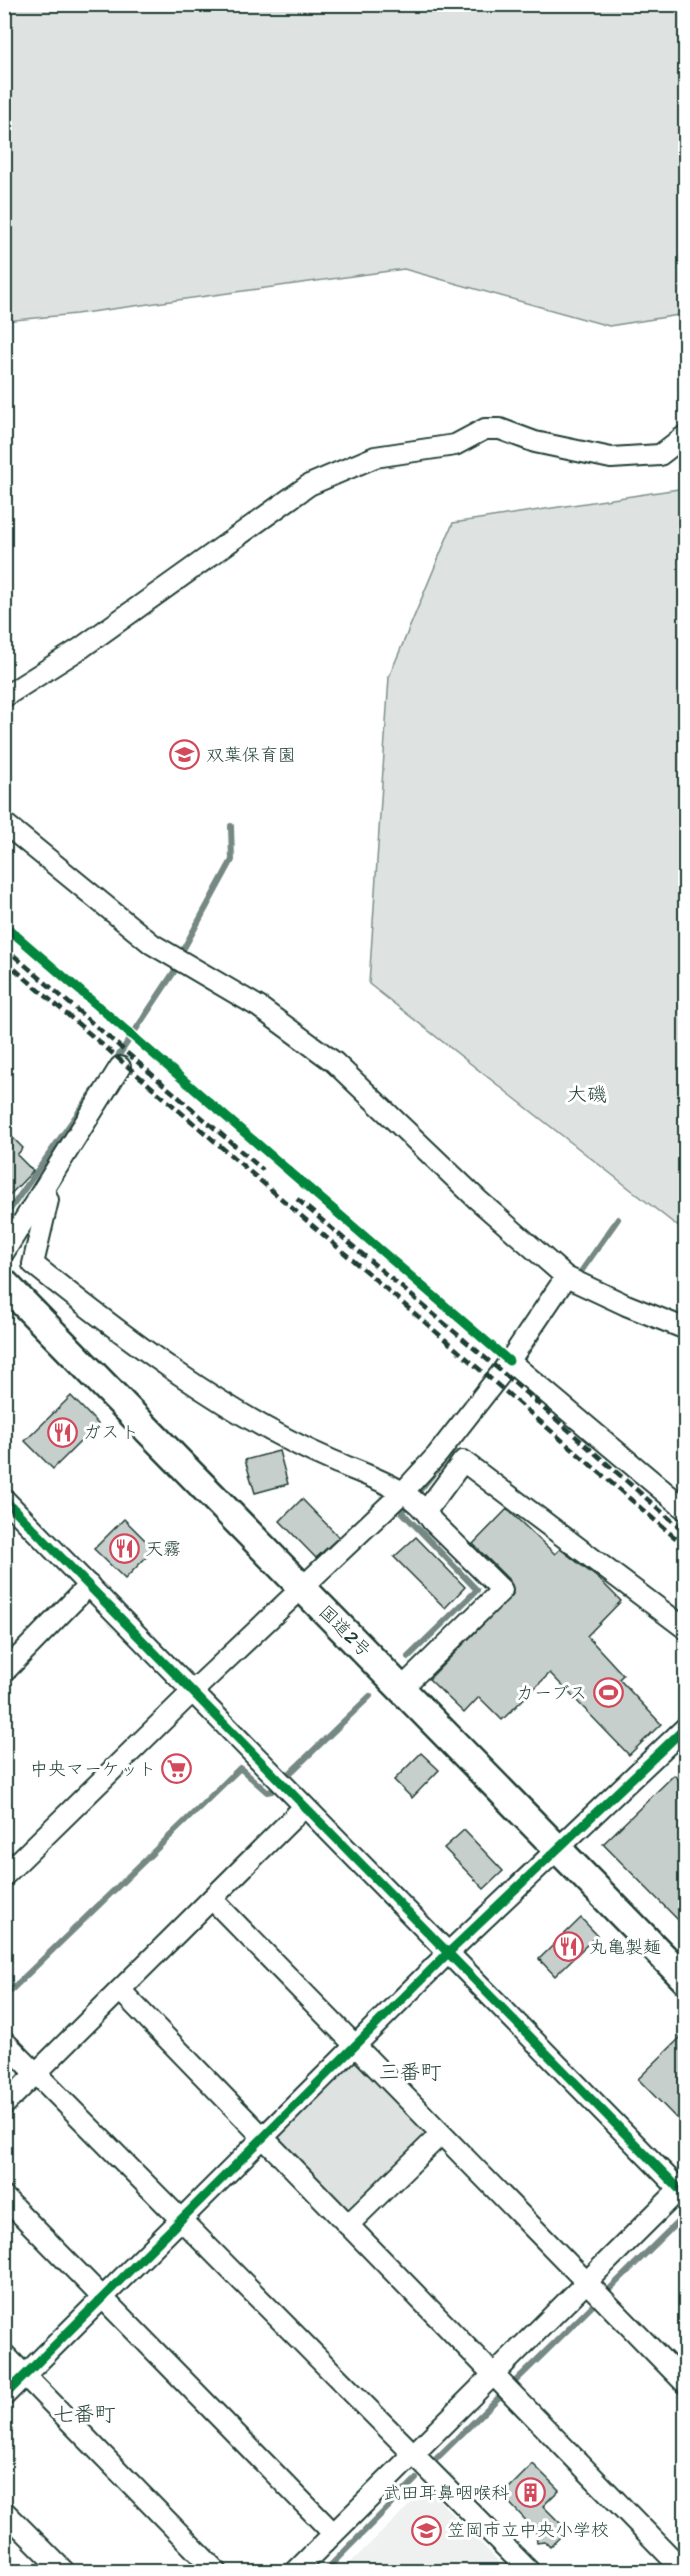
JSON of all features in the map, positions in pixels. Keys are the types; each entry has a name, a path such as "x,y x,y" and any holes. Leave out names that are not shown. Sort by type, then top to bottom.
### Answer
{"highway":[{"name":"国道2号","path":"4,1283 686,1980"}],"street":[{"path":"4,697 81,648 309,485 375,457 455,445 484,429 500,429 535,442 611,458 660,455 686,435"},
{"path":"4,823 152,944 259,1007 334,1062 478,1200 566,1277 626,1305 686,1329"},
{"path":"4,1252 120,1067"},
{"path":"44,1190 48,1200 33,1264 116,1331 202,1389 308,1450 414,1501 502,1590 402,1688"},
{"path":"414,1501 437,1455 515,1365 566,1277"},
{"path":"515,1365 686,1510"},
{"path":"4,1876 302,1588 463,1461 686,1629"},
{"path":"4,1499 304,1807 683,2189 595,2292 502,2384 412,2452 295,2571"},
{"path":"4,1672 89,1585"},
{"path":"4,2396 448,1953 686,1727"},
{"path":"4,2105 304,1807"},
{"path":"212,1899 686,2384"},
{"path":"120,1990 685,2571"},
{"path":"4,2041 530,2571"},
{"path":"348,2225 441,2134"},
{"path":"4,2197 101,2299 333,2533"},
{"path":"4,2354 217,2571"},
{"path":"4,2511 65,2571"}],"shaded area":[{"path":"5,4 685,5 685,314 609,326 404,269 76,314 5,321"},
{"path":"686,488 685,1232 369,984 389,677 453,523"},
{"path":"356,2047 441,2134 348,2225 263,2138"},
{"name":"笠岡市立中央小学校","path":"427,2488 508,2571 342,2571"}],"building":[{"path":"4,1129 23,1148 17,1155 33,1171 4,1201"},
{"name":"ガスト","path":"71,1396 98,1424 53,1469 25,1441"},
{"path":"279,1451 288,1484 255,1493 245,1460"},
{"path":"302,1499 339,1537 316,1558 280,1521"},
{"path":"507,1509 555,1554 560,1549 599,1579 621,1601 587,1636 623,1675 619,1679 661,1724 629,1755 550,1673 502,1720 479,1697 464,1713 429,1679 513,1594 510,1581 473,1544"},
{"name":"天霧","path":"124,1519 154,1549 125,1579 94,1549"},
{"path":"416,1537 465,1587 445,1608 394,1557"},
{"path":"421,1753 439,1770 412,1798 394,1780"},
{"path":"674,1775 686,1787 686,1928 603,1844"},
{"path":"464,1830 503,1871 484,1889 444,1848"},
{"name":"丸亀製麺","path":"581,1918 597,1935 555,1976 539,1959"},
{"path":"686,2032 686,2109 676,2118 638,2079"},
{"name":"武田耳鼻咽喉科","path":"533,2464 559,2490 543,2506 567,2530 550,2547 544,2541 537,2542 536,2531 502,2495"}],"waterway":[{"path":"184,948 232,860 231,826"},
{"path":"113,1064 174,972"},
{"path":"4,1218 95,1089"},
{"path":"580,1273 618,1219"},
{"path":"518,1365 538,1336"},
{"path":"408,1657 477,1590 402,1512 442,1463"},
{"path":"288,1775 370,1696"},
{"path":"4,1997 240,1768 267,1792 272,1791"},
{"path":"436,2459 686,2214"},
{"path":"324,2572 416,2479"}],"railway":[{"path":"4,947 263,1170"},
{"path":"4,960 686,1547"},
{"path":"297,1199 502,1372 686,1533"}],"cycle path":[{"path":"4,925 509,1361"},
{"path":"4,1499 686,2196"},
{"path":"4,2396 448,1953 686,1727"}],"place":[{"name":"双葉保育園","path":"185,755"},
{"name":"ガスト","path":"62,1432"},
{"name":"天霧","path":"124,1549"},
{"name":"カーブス","path":"608,1693"},
{"name":"中央マーケット","path":"177,1769"},
{"name":"丸亀製麺","path":"568,1947"},
{"name":"武田耳鼻咽喉科","path":"530,2493"},
{"name":"笠岡市立中央小学校","path":"426,2530"}],"district":[{"name":"大磯","path":"587,1094"},
{"name":"三番町","path":"410,2072"},
{"name":"七番町","path":"84,2414"}]}
